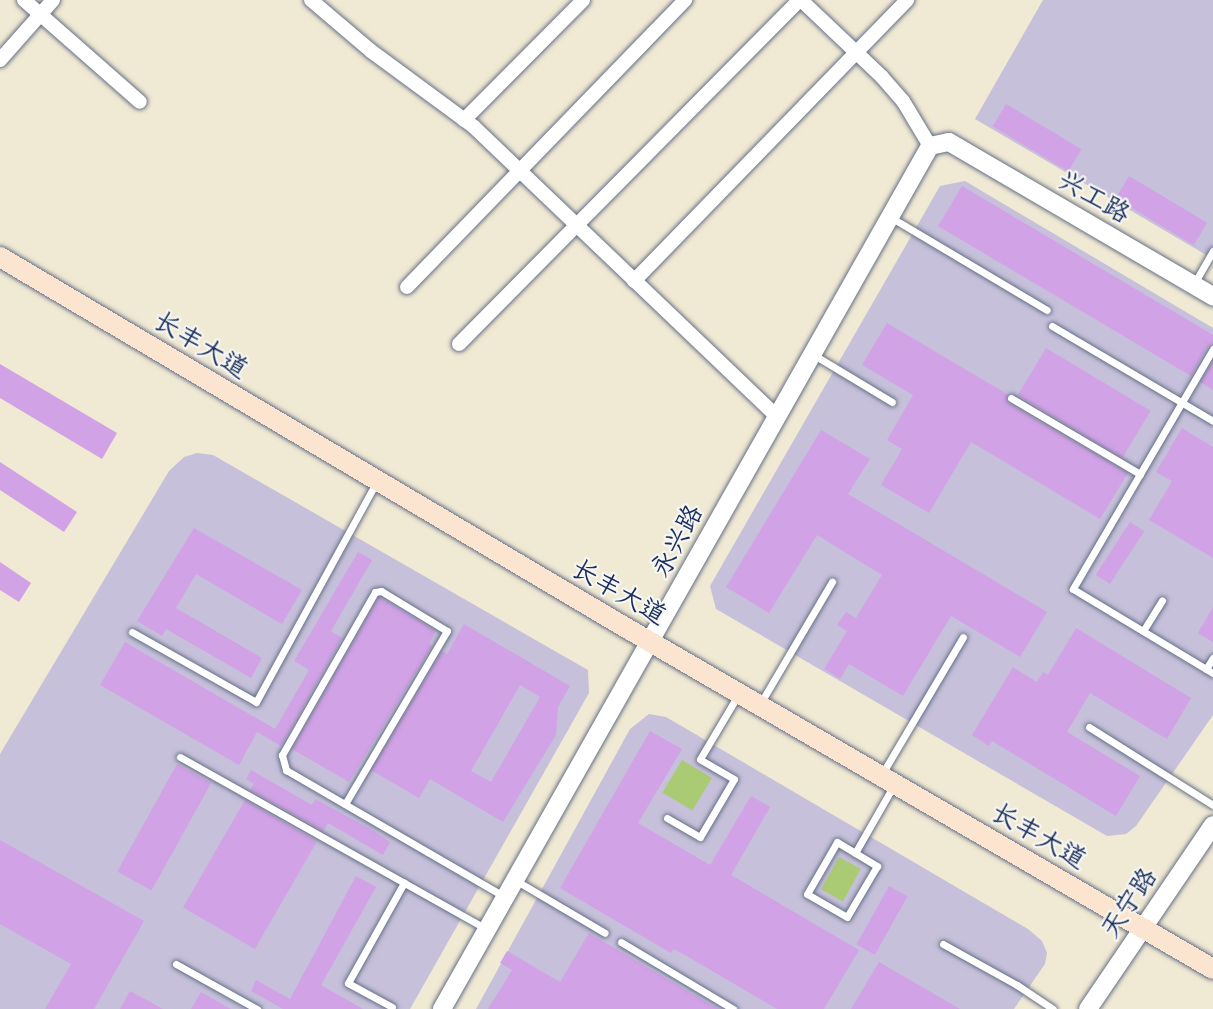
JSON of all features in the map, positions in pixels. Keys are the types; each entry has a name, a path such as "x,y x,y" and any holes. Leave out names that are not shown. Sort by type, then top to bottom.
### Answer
{"main road":[{"name":"长丰大道","path":"0,257 650,642 1213,969"}],"street":[{"path":"24,0 140,102"},
{"path":"0,60 53,0"},
{"path":"311,0 371,51 464,120 777,417"},
{"path":"464,120 583,0"},
{"path":"407,287 685,0"},
{"path":"459,344 801,0 903,101 930,146"},
{"path":"634,281 907,0"},
{"name":"兴工路","path":"930,146 949,142 1213,296"},
{"name":"永兴路","path":"442,1009 930,146"},
{"name":"天宁路","path":"1088,1009 1213,825"}],"lane":[{"path":"890,217 1047,310"},
{"path":"1193,285 1213,251"},
{"path":"1052,326 1213,421"},
{"path":"1213,350 1073,589 1210,671 1213,658"},
{"path":"812,354 892,402"},
{"path":"1011,398 1140,474"},
{"path":"132,632 256,702 378,481"},
{"path":"759,705 832,582"},
{"path":"345,804 447,631 381,591 375,592 282,755 286,770 506,897"},
{"path":"1143,631 1162,600"},
{"path":"855,853 889,780 963,637"},
{"path":"667,818 699,837 734,779 700,759 739,693"},
{"path":"1089,727 1213,805"},
{"path":"180,757 487,930"},
{"path":"837,842 855,853 877,866 847,917 807,894 837,842"},
{"path":"515,880 605,933"},
{"path":"392,1007 348,983 404,883"},
{"path":"621,942 733,1009"},
{"path":"944,944 1017,985 1053,1009"},
{"path":"176,964 256,1009"}],"shaded area":[{"path":"1043,0 1213,0 1213,259 975,119"},
{"path":"965,181 1213,328 1213,715 1136,826 1126,834 1107,836 716,609 710,586 940,186"},
{"path":"197,453 213,455 588,670 589,693 410,1009 0,1009 0,754 169,471 184,457"},
{"path":"649,714 666,717 1028,929 1042,941 1047,953 1045,964 1014,1009 476,1009 630,729"}],"green space":[{"path":"682,760 712,778 692,811 662,793"},
{"path":"839,857 861,869 843,901 821,889"}],"building":[{"path":"1006,104 1081,149 1068,172 993,126"},
{"path":"1129,176 1207,223 1194,245 1116,198"},
{"path":"962,186 1213,335 1213,343 1208,346 1191,376 938,226"},
{"path":"887,323 1007,394 1008,403 1128,473 1100,519 971,442 929,513 881,485 902,449 887,440 913,395 862,365"},
{"path":"1046,348 1151,411 1122,458 1018,395"},
{"path":"1213,360 1213,390 1200,382"},
{"path":"0,364 117,433 102,459 0,398"},
{"path":"1182,428 1213,447 1213,558 1149,520 1172,481 1156,472"},
{"path":"821,430 870,459 848,494 1047,612 1020,657 951,616 903,696 849,664 840,679 824,669 847,631 837,625 846,612 856,618 882,575 817,535 769,613 726,587"},
{"path":"0,462 77,512 64,532 0,490"},
{"path":"1130,522 1144,531 1110,584 1096,575"},
{"path":"194,528 302,590 282,624 196,574 176,608 262,658 251,678 166,629 162,636 137,621"},
{"path":"358,552 372,560 331,631 342,638 281,746 257,732 239,765 100,685 125,642 275,729 309,670 294,661"},
{"path":"0,562 31,583 19,602 0,590"},
{"path":"379,597 436,631 429,644 432,646 349,782 292,749"},
{"path":"1213,607 1213,642 1198,633"},
{"path":"464,624 570,686 558,707 556,735 503,822 430,779 419,798 371,770 442,651 447,654","holes":["520,685 540,697 491,782 471,771"]},
{"path":"1076,628 1191,698 1167,739 1090,693 1067,732 1140,776 1116,816 992,741 989,746 972,735 1013,667 1037,682 1043,672 1048,675"},
{"path":"650,731 682,749 638,823 710,865 751,796 770,807 731,875 859,950 824,1009 777,1009 685,955 673,949 671,953 560,888"},
{"path":"177,764 211,783 151,890 117,872"},
{"path":"251,770 312,805 315,799 374,831 390,842 383,855 328,823 323,831 250,790 254,784 246,779"},
{"path":"245,800 317,842 255,949 183,907"},
{"path":"0,840 144,921 94,1009 45,1009 71,964 0,924"},
{"path":"356,876 376,887 321,985 363,1009 283,1009 251,991 256,980 290,999"},
{"path":"889,886 907,896 875,955 857,945"},
{"path":"589,933 719,1009 488,1009 512,970 500,963 507,951 560,982"},
{"path":"879,962 960,1009 851,1009"},
{"path":"130,991 163,1009 120,1009"},
{"path":"201,992 231,1009 191,1009"}]}
